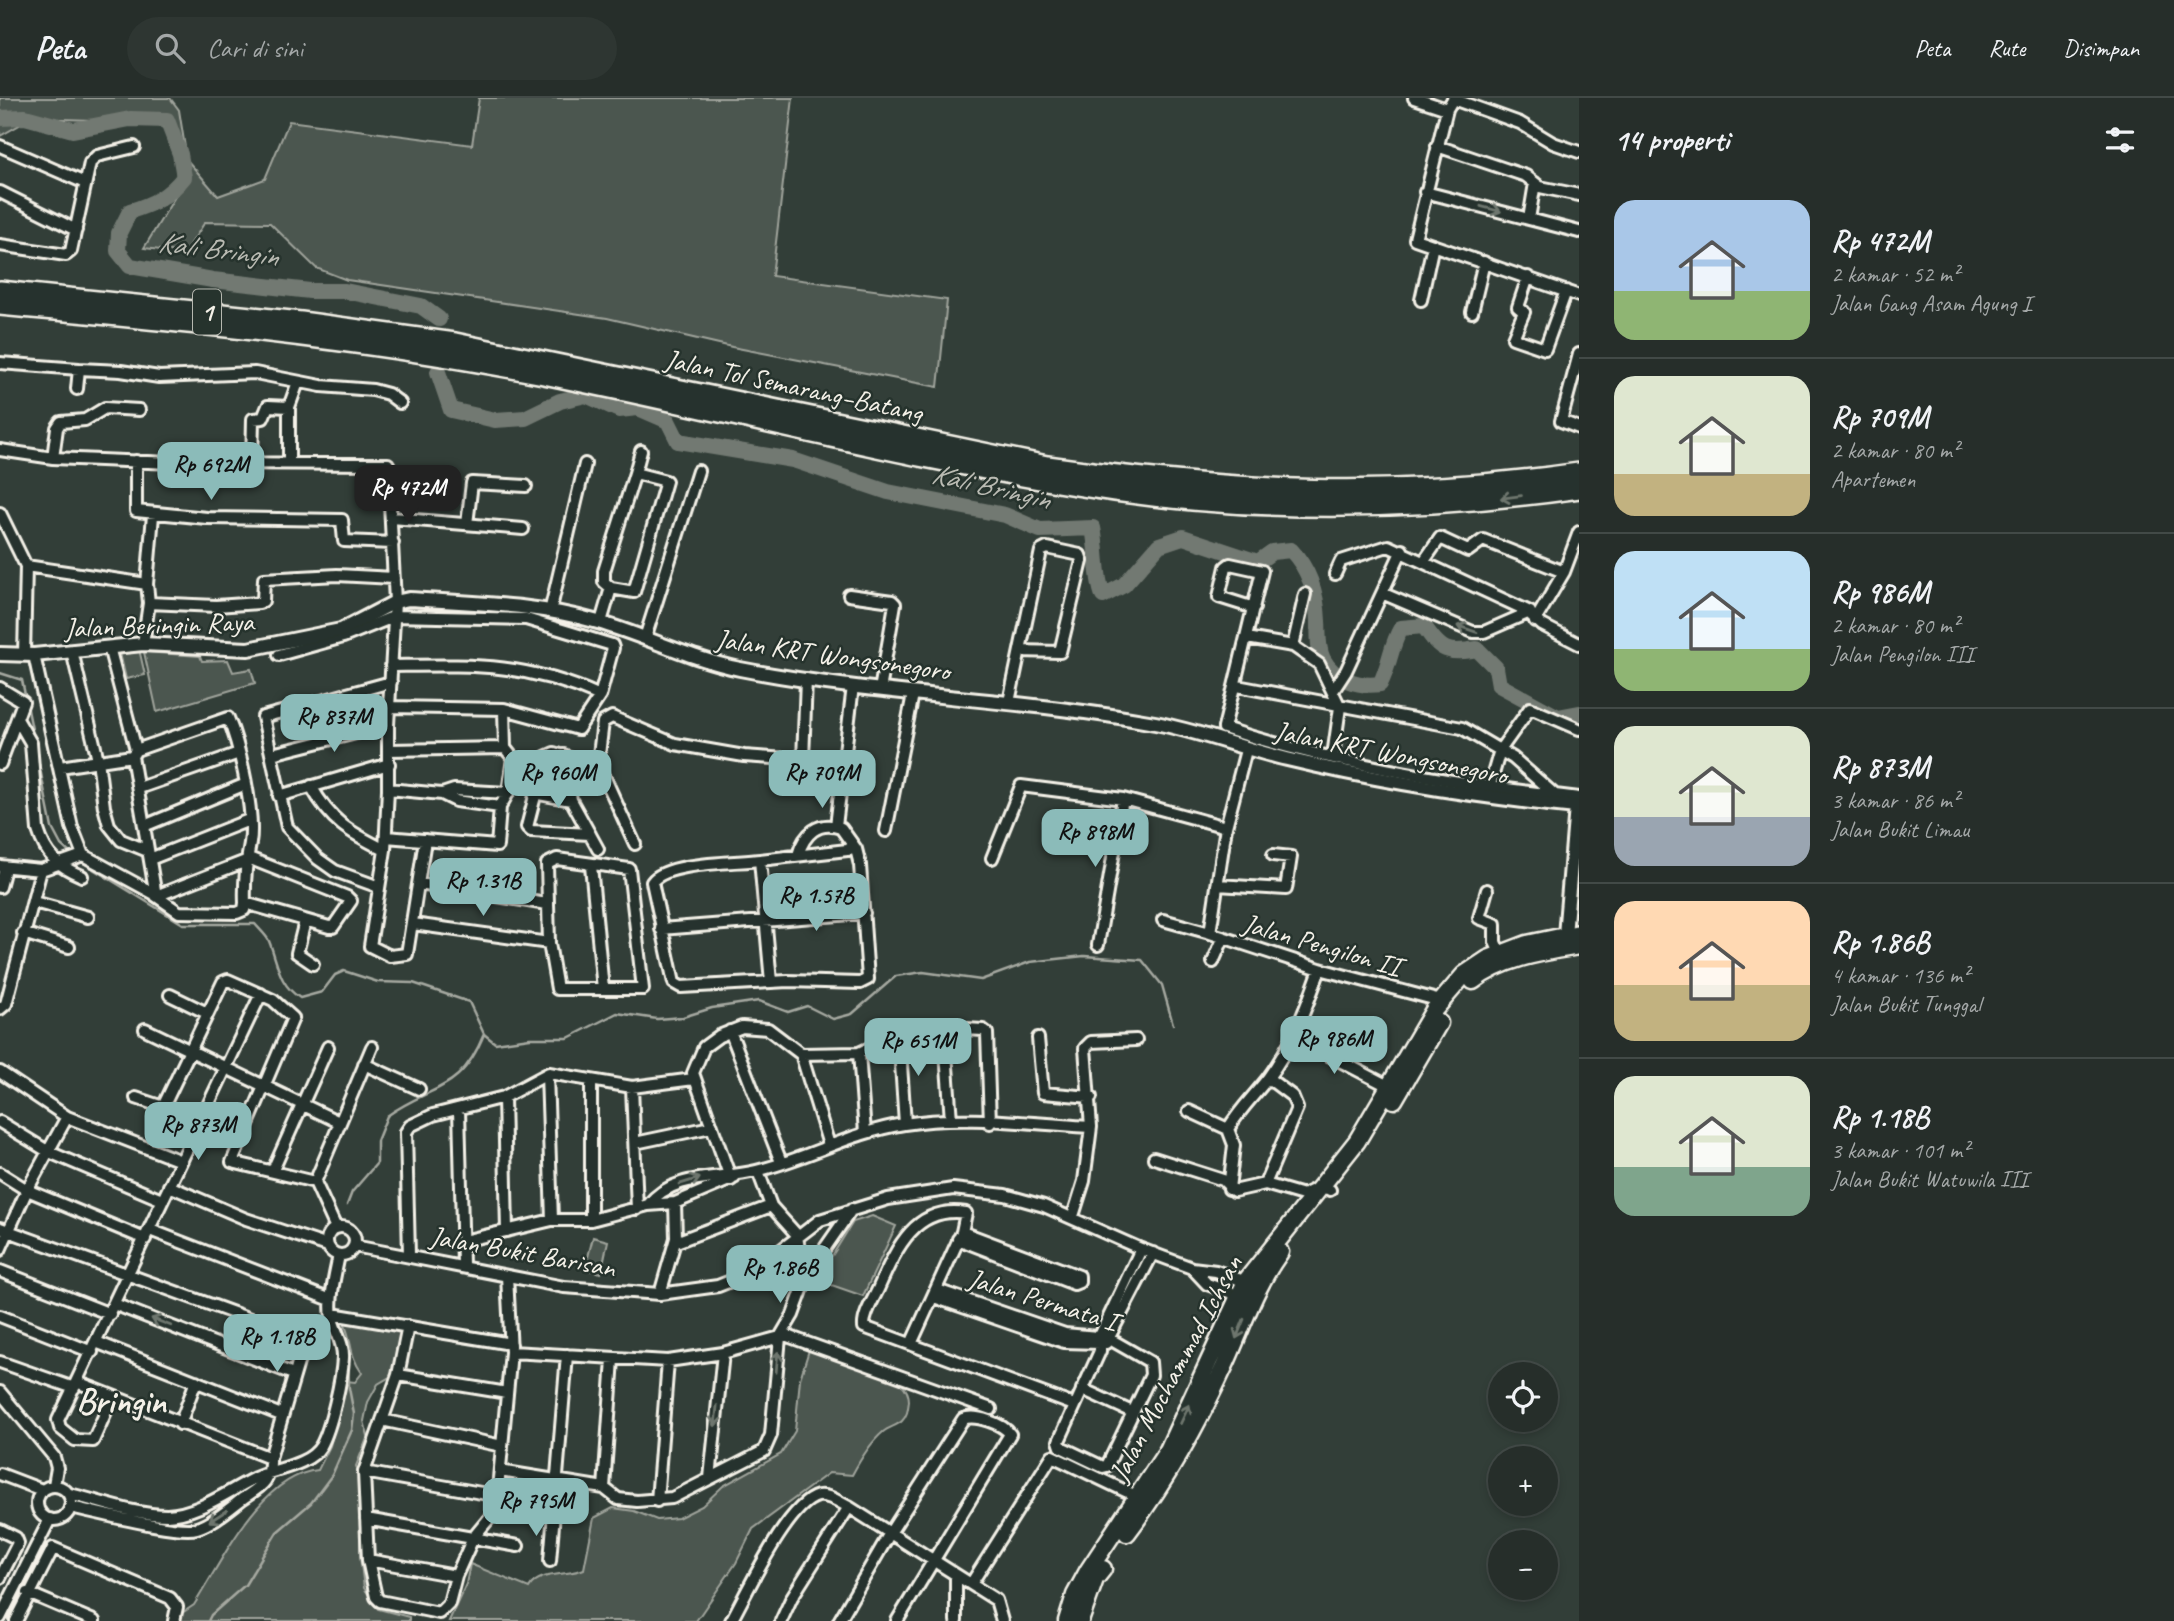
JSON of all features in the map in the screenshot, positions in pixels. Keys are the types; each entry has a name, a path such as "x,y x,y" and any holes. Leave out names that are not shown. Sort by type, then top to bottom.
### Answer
{"highway":[{"name":"Jalan Tol Semarang–Batang","path":"0,291 301,322 411,344"},
{"name":"Jalan Tol Semarang–Batang","path":"0,305 454,350 1035,464 1117,476 1202,485 1341,492 1491,484 1579,473"},
{"name":"Jalan Tol Semarang–Batang","path":"454,350 962,463 1117,491 1270,505 1341,506 1492,499 1579,488"}],"main road":[{"name":"Jalan Mochammad Ichsan","path":"1395,1090 1441,1001 1473,967 1500,953 1572,934"},
{"name":"Jalan Mochammad Ichsan","path":"1080,1621 1095,1579 1205,1408 1248,1291 1327,1188 1446,1010 1484,973 1510,962 1579,946"},
{"name":"Jalan Mochammad Ichsan","path":"1067,1621 1075,1595 1088,1571 1138,1497 1159,1476"}],"street":[{"path":"1414,98 1447,109"},
{"path":"1484,110 1487,98"},
{"path":"1579,152 1553,143 1520,123 1452,100 1437,146 1415,239 1579,296"},
{"path":"0,146 13,149 85,183"},
{"path":"1437,146 1526,176 1540,187 1579,195"},
{"path":"0,245 66,255 71,251 85,183 94,159 134,147"},
{"path":"1528,219 1535,183"},
{"path":"0,192 76,230"},
{"path":"1425,192 1579,232"},
{"path":"1421,300 1433,246"},
{"path":"1472,312 1484,262"},
{"path":"1528,277 1518,307 1524,312 1513,338 1545,349 1566,291"},
{"path":"1579,354 1561,421 1579,428"},
{"path":"0,363 159,377 255,373 298,382 373,390 388,394 400,403"},
{"path":"77,388 79,369"},
{"path":"289,461 289,407 298,382"},
{"path":"252,463 253,419 264,417 268,406 289,407"},
{"path":"53,458 57,428 61,422 85,420 105,408 139,410"},
{"path":"0,450 53,458 136,461 387,463 393,518 395,602 388,725 386,837 370,946 390,956 407,954 425,840"},
{"path":"635,473 666,481 667,484 634,592 611,588 604,582 604,571 641,451"},
{"path":"136,461 135,510 153,515 342,520 344,541 393,543"},
{"path":"550,612 585,464"},
{"path":"645,638 698,471"},
{"path":"467,524 472,482 526,486"},
{"path":"0,513 26,566 29,654 60,766 72,827 83,855 155,894 174,910 186,913 237,913 244,910 245,860 250,842 249,820 246,784 230,721 226,718 134,753 60,766"},
{"path":"143,644 149,603 147,584 153,515"},
{"path":"393,518 523,529"},
{"path":"1384,594 1473,632 1484,632 1532,616 1564,572 1579,532"},
{"path":"1424,561 1440,538 1468,551 1483,540 1564,572"},
{"path":"1335,574 1341,561 1384,546 1402,550 1532,616 1579,644"},
{"path":"1009,702 1020,650 1041,551 1047,548 1080,555 1082,561 1060,652 1020,650"},
{"path":"1333,691 1384,594 1402,550"},
{"path":"1254,608 1219,597 1226,567 1230,564 1262,571 1254,608 1247,638 1237,686 1224,728 1333,756 1489,788 1555,795 1578,804 1572,934"},
{"path":"26,566 147,584"},
{"path":"149,603 216,606 259,603 263,601 264,579 337,575 394,578"},
{"path":"601,622 611,588"},
{"path":"849,594 892,601 895,604 880,690"},
{"path":"1293,646 1306,594"},
{"name":"Jalan KRT Wongsonegoro","path":"395,602 409,599 497,604 550,612 601,622 703,661 880,690 1009,702 1157,723 1246,750 1487,797 1578,804"},
{"name":"Jalan Beringin Raya","path":"0,654 143,644 248,649 341,630 395,602"},
{"path":"279,655 342,637 393,617 526,619 612,645 600,696 580,728 548,723 504,709 390,706"},
{"path":"1247,638 1293,646 1316,660 1340,707 1333,756"},
{"path":"109,648 134,753 155,894"},
{"path":"72,651 98,760 104,807 114,834 149,855 249,820"},
{"path":"391,666 511,668 560,678 600,696"},
{"path":"635,844 597,763 603,722 612,717 675,744 744,756 803,760 806,679"},
{"path":"379,887 335,871 318,859 287,827 263,720 267,715 391,682"},
{"path":"836,826 852,686"},
{"path":"1237,686 1461,728 1500,750 1555,795"},
{"path":"0,688 23,702 0,764"},
{"path":"886,831 913,694"},
{"path":"1489,788 1500,750 1530,708 1579,729"},
{"path":"386,837 490,848 498,843 500,807 508,793 513,758 505,748 504,709"},
{"path":"17,719 31,743 38,830 58,866 82,876"},
{"path":"272,754 388,725"},
{"path":"388,750 505,748"},
{"name":"Jalan Pengilon II","path":"1246,750 1226,827 1210,933 1320,969 1441,1001"},
{"path":"139,788 239,753"},
{"path":"590,835 531,831 526,822 545,757 551,753 588,764 597,763"},
{"path":"564,755 570,800 598,849"},
{"path":"279,796 389,764"},
{"path":"144,826 246,784"},
{"path":"311,786 323,807 344,829 385,850"},
{"path":"992,858 1021,786 1124,799 1226,827"},
{"path":"388,789 442,794 456,801 500,807"},
{"path":"442,794 454,790 508,793"},
{"path":"534,793 570,800"},
{"path":"1098,945 1124,799"},
{"path":"798,855 805,836 813,830 836,826 845,831 856,849 868,979 860,983 771,982 681,986 674,983 652,887 656,876 671,870 856,849"},
{"path":"0,887 3,867 41,870 83,855"},
{"path":"1217,885 1286,889 1291,857 1273,855"},
{"path":"557,859 591,866 629,869 644,988 557,989 549,943 547,864 557,859"},
{"path":"155,894 245,860 273,868 347,897 351,901 333,927 245,903"},
{"path":"760,860 771,982"},
{"path":"591,866 603,989"},
{"path":"0,1009 6,1003 41,870"},
{"path":"419,884 547,904"},
{"path":"1487,890 1479,918 1495,924 1495,939 1500,953"},
{"path":"34,902 88,917"},
{"path":"661,929 864,913"},
{"path":"1163,920 1210,933"},
{"path":"305,921 297,953 313,964"},
{"path":"412,924 549,943"},
{"path":"23,933 69,947"},
{"path":"1213,962 1223,939"},
{"path":"1228,1129 1243,1104 1268,1078 1292,1036 1320,969"},
{"path":"163,1107 220,988 228,980 273,1000 293,1018 232,1162 274,1170 314,1182 336,1228"},
{"path":"113,1396 95,1440 75,1440 63,1432 58,1423 75,1385 261,994"},
{"path":"170,995 208,1013"},
{"path":"944,1026 951,1120"},
{"path":"801,1054 859,1053 899,1034 944,1026 987,1033 989,1123"},
{"path":"733,1176 711,1127 694,1079 694,1067 704,1047 742,1027 768,1029 801,1054 829,1144"},
{"path":"145,1029 339,1122"},
{"path":"730,1031 781,1162"},
{"path":"899,1034 905,1124"},
{"path":"1292,1036 1395,1090"},
{"path":"1038,1038 1042,1093 1091,1097"},
{"path":"1073,1216 1084,1181 1091,1127 1091,1097 1085,1054 1088,1044 1136,1040"},
{"path":"274,1170 328,1046"},
{"path":"314,1182 372,1047"},
{"path":"859,1053 865,1133"},
{"path":"364,1064 419,1089"},
{"path":"0,1072 67,1117 181,1161"},
{"path":"409,1255 406,1132 411,1126 433,1115 504,1097 547,1074 632,1087 694,1079"},
{"path":"547,1074 552,1220"},
{"path":"1265,1184 1297,1108 1292,1096 1268,1078"},
{"path":"591,1081 592,1220"},
{"path":"632,1087 636,1209"},
{"path":"504,1097 507,1231"},
{"path":"136,1098 200,1124"},
{"path":"459,1109 463,1265"},
{"path":"1189,1111 1228,1129 1234,1145 1229,1189"},
{"path":"0,1250 4,1230 67,1117"},
{"path":"648,1205 660,1190 702,1177 733,1176 758,1171 829,1144 905,1124 951,1120 1091,1127"},
{"path":"0,1122 49,1152 162,1200"},
{"path":"635,1143 711,1127"},
{"path":"1154,1158 1223,1180 1229,1189 1240,1192 1255,1184 1265,1184 1303,1195 1327,1188"},
{"path":"758,1171 771,1206 797,1235 804,1284"},
{"path":"0,1173 27,1190 331,1300"},
{"path":"463,1241 552,1220 592,1220 648,1205 676,1203 733,1176"},
{"path":"169,1186 246,1219 328,1246 339,1255"},
{"name":"Jalan Bukit Barisan","path":"354,1246 564,1286 660,1294 718,1286 751,1273 775,1257 797,1235 820,1220 908,1195 953,1189 1005,1195 1073,1216 1147,1251 1192,1268 1216,1270 1248,1291"},
{"path":"660,1294 664,1273 676,1242 676,1203"},
{"path":"676,1242 771,1206"},
{"path":"500,1471 604,1488 618,1499 657,1501 672,1498 764,1451 771,1435 781,1336 819,1253 852,1209"},
{"path":"911,1344 936,1294 960,1236 966,1213 954,1212 923,1220 904,1237 863,1322 864,1327 1073,1405"},
{"path":"328,1246 328,1235 336,1228"},
{"path":"336,1228 351,1231 354,1246 348,1253 339,1255"},
{"path":"4,1230 129,1273 305,1339 317,1335 332,1317"},
{"path":"960,1236 1074,1284 1079,1282 1079,1276 1020,1259"},
{"path":"1082,1389 1132,1412 1107,1466 1102,1467 1060,1445 1059,1441 1073,1405 1147,1251"},
{"path":"54,1485 69,1494 151,1513 173,1514 200,1506 259,1476 270,1474 313,1455 321,1447 343,1359 342,1345 332,1317 331,1300 339,1255"},
{"name":"Jalan Bukit Barisan","path":"1192,1268 1208,1284 1248,1291"},
{"path":"0,1271 293,1374"},
{"path":"408,1326 398,1375 364,1472 368,1560 376,1597 386,1605 434,1613 446,1609 456,1576 473,1538 494,1516 511,1348 507,1276"},
{"name":"Jalan Permata I","path":"936,1294 1065,1338 1104,1342 1135,1353 1150,1362 1152,1369 1132,1412"},
{"path":"0,1316 196,1381 281,1415"},
{"path":"332,1317 408,1326 511,1348 614,1359 667,1361 723,1353 781,1336 991,1409"},
{"path":"70,1507 177,1529 199,1527 263,1484 270,1474 270,1458 281,1415 305,1339"},
{"path":"710,1478 723,1353"},
{"path":"550,1561 566,1355"},
{"path":"604,1488 614,1359"},
{"path":"657,1501 667,1361"},
{"path":"0,1362 113,1396 270,1458"},
{"path":"398,1375 507,1393"},
{"path":"180,1424 196,1381"},
{"path":"0,1392 54,1457 57,1468 54,1485"},
{"path":"839,1621 890,1533 963,1419 976,1417 1009,1431 1010,1434 897,1621"},
{"path":"382,1420 502,1446"},
{"path":"971,1584 1052,1456 1138,1497"},
{"path":"364,1472 498,1496"},
{"path":"0,1474 42,1490"},
{"path":"54,1485 42,1490 36,1501 38,1509 50,1519 60,1518 70,1507 69,1494"},
{"path":"731,1621 775,1544 803,1505 818,1496 829,1497 849,1507 996,1600 1002,1621"},
{"path":"781,1621 792,1597 849,1507"},
{"path":"173,1514 177,1529"},
{"path":"0,1618 50,1519"},
{"path":"366,1519 518,1546"},
{"path":"0,1530 16,1538 18,1543 0,1578"},
{"path":"16,1621 27,1593 51,1548 170,1598 177,1607 174,1621"},
{"path":"368,1560 456,1576"},
{"path":"956,1575 956,1621"},
{"path":"27,1593 94,1621"}],"shaded area":[{"path":"0,98 170,98 179,110 187,160 218,196 265,179 289,121 472,145 479,98 793,98 772,276 947,300 938,387 732,347 607,318 347,280 316,268 270,223 205,222 185,253 144,248 176,195 177,162 164,129 158,122 138,117 93,120 32,118 0,136"},
{"path":"139,649 145,675 126,679 120,653"},
{"path":"144,652 200,656 202,661 228,660 233,672 251,669 255,683 157,712"},
{"path":"872,1216 896,1226 863,1296 817,1280 853,1222"},
{"path":"593,1237 608,1241 601,1273 585,1269"},
{"path":"343,1321 402,1329 393,1375 378,1384 368,1402 364,1421 368,1436 356,1466 360,1478 360,1556 364,1588 378,1609 409,1617 409,1621 180,1621 182,1613 194,1605 231,1544 261,1503 278,1487 297,1476 318,1470 330,1446 347,1381 355,1382 362,1373 355,1360"},
{"path":"809,1350 869,1365 897,1380 906,1389 909,1401 907,1414 900,1423 885,1430 874,1441 852,1475 829,1473 753,1529 736,1563 696,1621 449,1621 466,1584 470,1564 529,1588 546,1576 584,1569 594,1518 613,1508 634,1511 657,1520 678,1518 702,1506 723,1486 781,1454 795,1431 800,1379"}],"waterway":[{"name":"Kali Bringin","path":"0,118 25,117 73,130 130,119 167,120 180,154 184,177 160,198 130,211 119,233 118,251 130,266 213,280 310,291 345,291 421,306 439,319"},
{"name":"Kali Bringin","path":"438,372 451,410 495,420 525,418 560,401 586,395 619,410 638,408 668,421 678,441 793,460 888,492 1005,515 1040,530 1093,528 1103,596 1124,585 1159,545 1183,537 1258,562 1272,552 1291,550 1303,565 1314,592 1321,655 1340,677 1356,683 1380,684 1401,628 1424,626 1435,641 1446,649 1477,649 1496,668 1499,685 1558,717 1579,713"},
{"path":"0,673 22,680 52,828 61,845 72,855"},
{"path":"80,861 183,924 255,924 269,941 283,980 300,998 322,992 335,975 344,971 378,982 413,983 469,1002 484,1034 495,1043 530,1038 568,1038 617,1013 657,1019 683,1017 712,1008 759,1001 788,1012 807,1006 833,1019 852,1014 896,976 923,972 981,980 1030,962 1084,956 1142,960 1162,985 1173,1024"},
{"path":"347,1205 352,1192 377,1163 377,1141 387,1116 455,1078 475,1053 484,1034"},
{"path":"337,1297 338,1307"},
{"path":"208,1621 211,1615 245,1585 277,1532 311,1503 332,1475 352,1430 354,1414 349,1388 348,1342 340,1319"}],"district":[{"name":"Bringin","path":"121,1401"}]}
